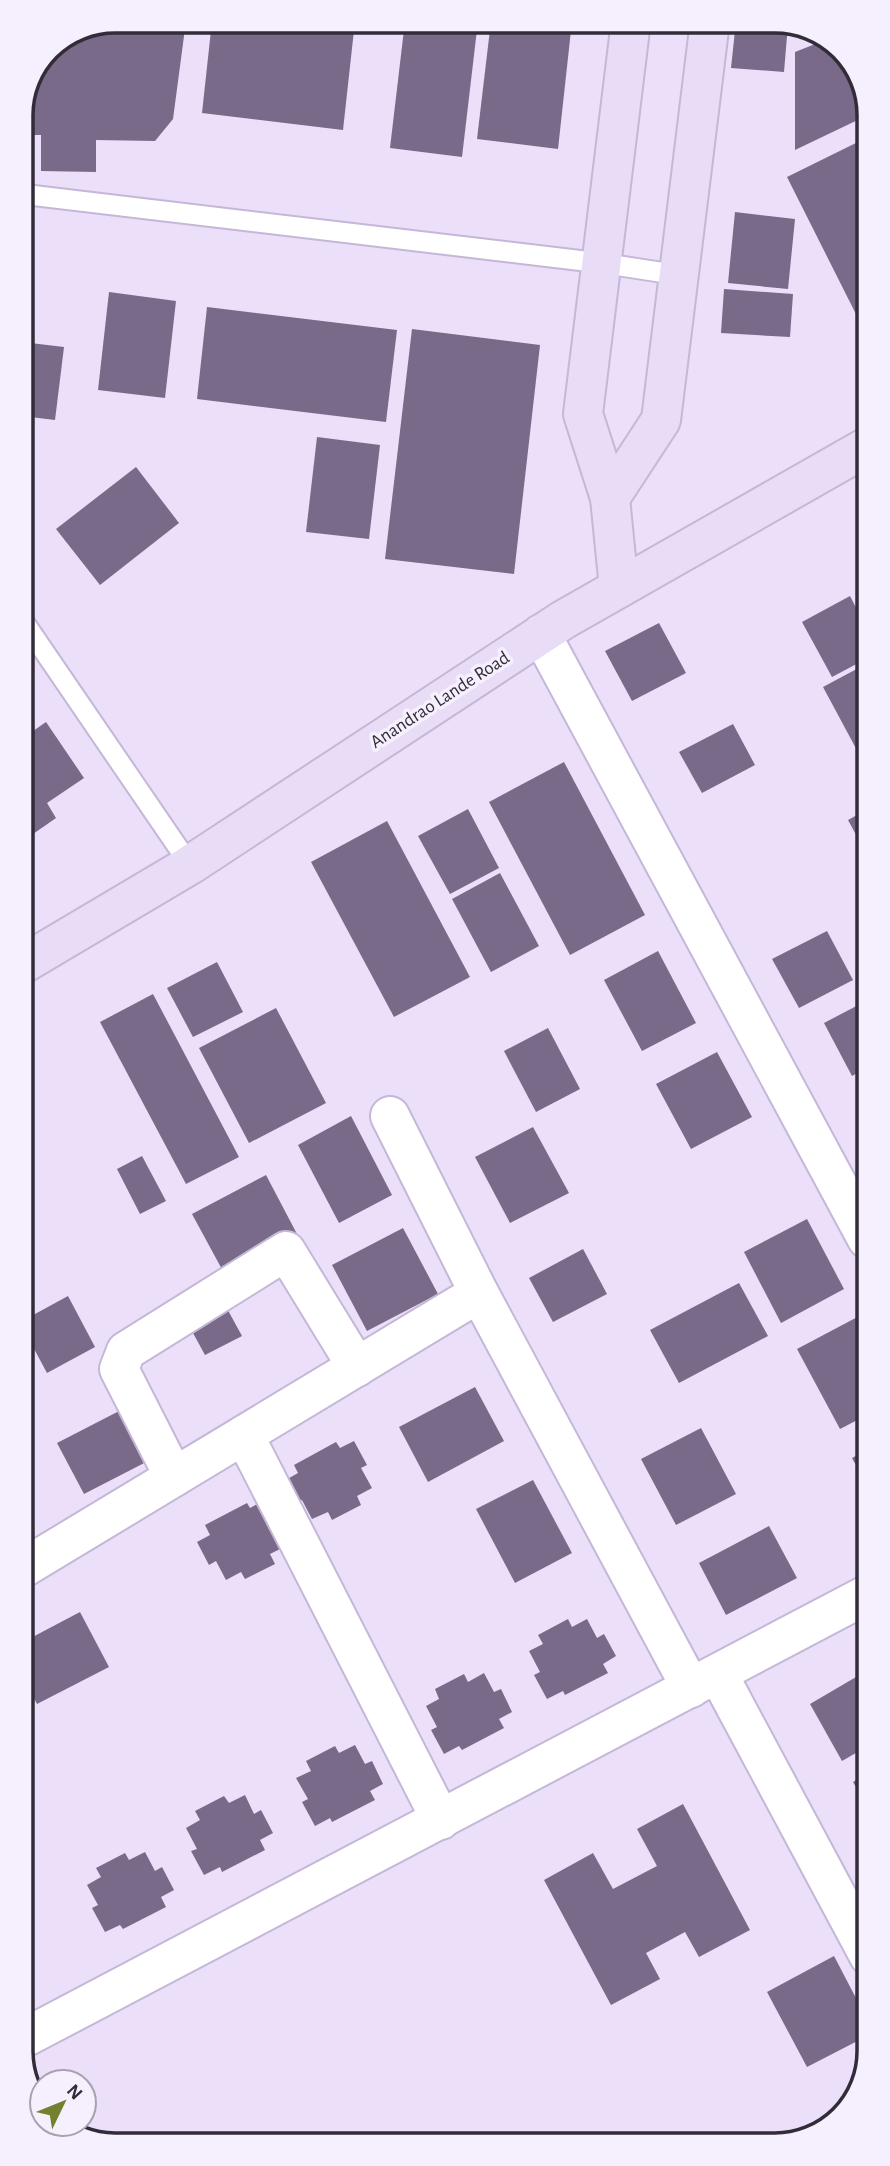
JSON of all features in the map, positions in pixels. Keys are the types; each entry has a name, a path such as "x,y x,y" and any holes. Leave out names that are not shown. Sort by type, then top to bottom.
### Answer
{"street":[{"path":"618,588 610,498 583,414 630,33"},
{"path":"610,498 661,420 709,33"},
{"name":"Anandrao Lande Road","path":"33,958 190,865 541,634 857,453"},
{"path":"541,634 857,1220"},
{"path":"390,1116 480,1293 704,1681 857,1936"},
{"path":"174,1477 119,1368 127,1351 286,1251 357,1367"},
{"path":"33,1561 480,1293"},
{"path":"244,1435 440,1820"},
{"path":"33,2033 857,1600"}],"lane":[{"path":"33,195 601,263 679,275"},
{"path":"33,635 190,865"}],"building":[{"path":"184,33 173,119 155,141 96,140 96,172 41,171 41,135 33,135 36,94 50,65 74,44 105,34"},
{"path":"211,33 354,33 343,130 202,113"},
{"path":"404,33 477,33 462,157 390,148"},
{"path":"490,33 571,33 558,149 477,139"},
{"path":"735,33 787,34 784,72 731,68"},
{"path":"816,44 833,57 852,89 857,120 795,150 795,52"},
{"path":"857,142 857,316 787,177"},
{"path":"735,212 795,219 788,289 728,283"},
{"path":"724,289 793,294 790,337 721,333"},
{"path":"109,292 176,301 165,398 98,390"},
{"path":"207,307 397,330 386,422 197,399"},
{"path":"412,329 540,345 514,574 385,559"},
{"path":"33,343 64,347 55,420 33,417"},
{"path":"317,437 380,445 369,539 306,532"},
{"path":"136,467 179,523 100,585 56,529"},
{"path":"850,596 857,610 857,664 832,677 802,622"},
{"path":"659,623 686,673 632,701 605,651"},
{"path":"857,669 857,750 823,687"},
{"path":"46,722 84,778 47,803 56,818 33,834 33,731"},
{"path":"733,724 755,765 702,793 679,752"},
{"path":"564,762 645,915 570,955 489,802"},
{"path":"468,809 499,868 450,894 418,836"},
{"path":"857,815 857,836 848,820"},
{"path":"387,821 470,977 394,1017 311,862"},
{"path":"500,873 539,946 491,972 452,899"},
{"path":"827,931 853,980 799,1008 772,959"},
{"path":"658,951 696,1023 642,1051 604,980"},
{"path":"217,962 243,1012 193,1037 167,988"},
{"path":"153,994 239,1157 186,1184 100,1022"},
{"path":"857,1006 857,1073 852,1076 824,1023"},
{"path":"276,1008 326,1103 249,1143 199,1048"},
{"path":"548,1028 580,1089 536,1112 504,1051"},
{"path":"717,1052 752,1117 691,1149 656,1084"},
{"path":"351,1116 392,1195 339,1223 298,1145"},
{"path":"533,1127 569,1193 510,1223 475,1157"},
{"path":"142,1156 166,1201 140,1214 117,1169"},
{"path":"266,1175 297,1234 224,1273 192,1214"},
{"path":"807,1219 844,1289 781,1323 744,1252"},
{"path":"403,1228 438,1294 367,1331 332,1265"},
{"path":"583,1249 607,1294 553,1322 529,1278"},
{"path":"739,1283 768,1336 679,1383 650,1330"},
{"path":"68,1296 95,1347 47,1373 33,1347 33,1315"},
{"path":"224,1303 242,1336 205,1355 187,1322"},
{"path":"857,1317 857,1420 840,1429 797,1349"},
{"path":"475,1387 504,1441 428,1482 399,1427"},
{"path":"125,1408 152,1459 84,1494 57,1443"},
{"path":"701,1428 736,1494 676,1525 641,1459"},
{"path":"354,1441 367,1465 361,1468 372,1488 357,1496 361,1505 332,1520 328,1512 312,1519 302,1500 296,1503 284,1481 298,1473 294,1465 336,1442 340,1448"},
{"path":"533,1480 572,1553 515,1583 476,1509"},
{"path":"265,1500 284,1547 270,1554 275,1564 245,1579 241,1572 226,1580 216,1561 209,1565 197,1542 210,1535 205,1525 247,1503 250,1508"},
{"path":"769,1526 797,1578 726,1615 699,1563"},
{"path":"80,1612 109,1667 37,1704 33,1696 33,1637"},
{"path":"568,1619 572,1627 587,1619 597,1638 604,1634 616,1656 603,1664 608,1673 565,1695 563,1691 547,1699 534,1675 540,1672 529,1651 543,1644 538,1635"},
{"path":"484,1673 494,1692 501,1689 512,1712 499,1719 504,1728 462,1750 459,1746 444,1754 431,1730 437,1727 426,1706 439,1699 435,1689 464,1674 468,1682"},
{"path":"857,1676 857,1752 842,1761 810,1704"},
{"path":"355,1745 365,1764 372,1761 383,1784 370,1791 375,1800 332,1822 330,1818 315,1826 302,1802 308,1799 296,1778 311,1771 306,1761 335,1746 339,1753"},
{"path":"245,1795 254,1814 261,1810 273,1833 260,1840 265,1850 222,1872 220,1867 204,1875 191,1851 197,1849 186,1828 200,1820 195,1811 224,1796 229,1803"},
{"path":"683,1804 750,1930 699,1957 685,1932 646,1953 660,1979 611,2005 544,1880 593,1853 613,1889 657,1866 637,1829"},
{"path":"145,1852 155,1871 162,1867 174,1890 161,1897 166,1907 123,1929 120,1925 105,1932 92,1908 98,1905 87,1885 101,1877 96,1868 125,1853 129,1860"},
{"path":"834,1956 857,2000 857,2041 807,2067 767,1992"}]}
